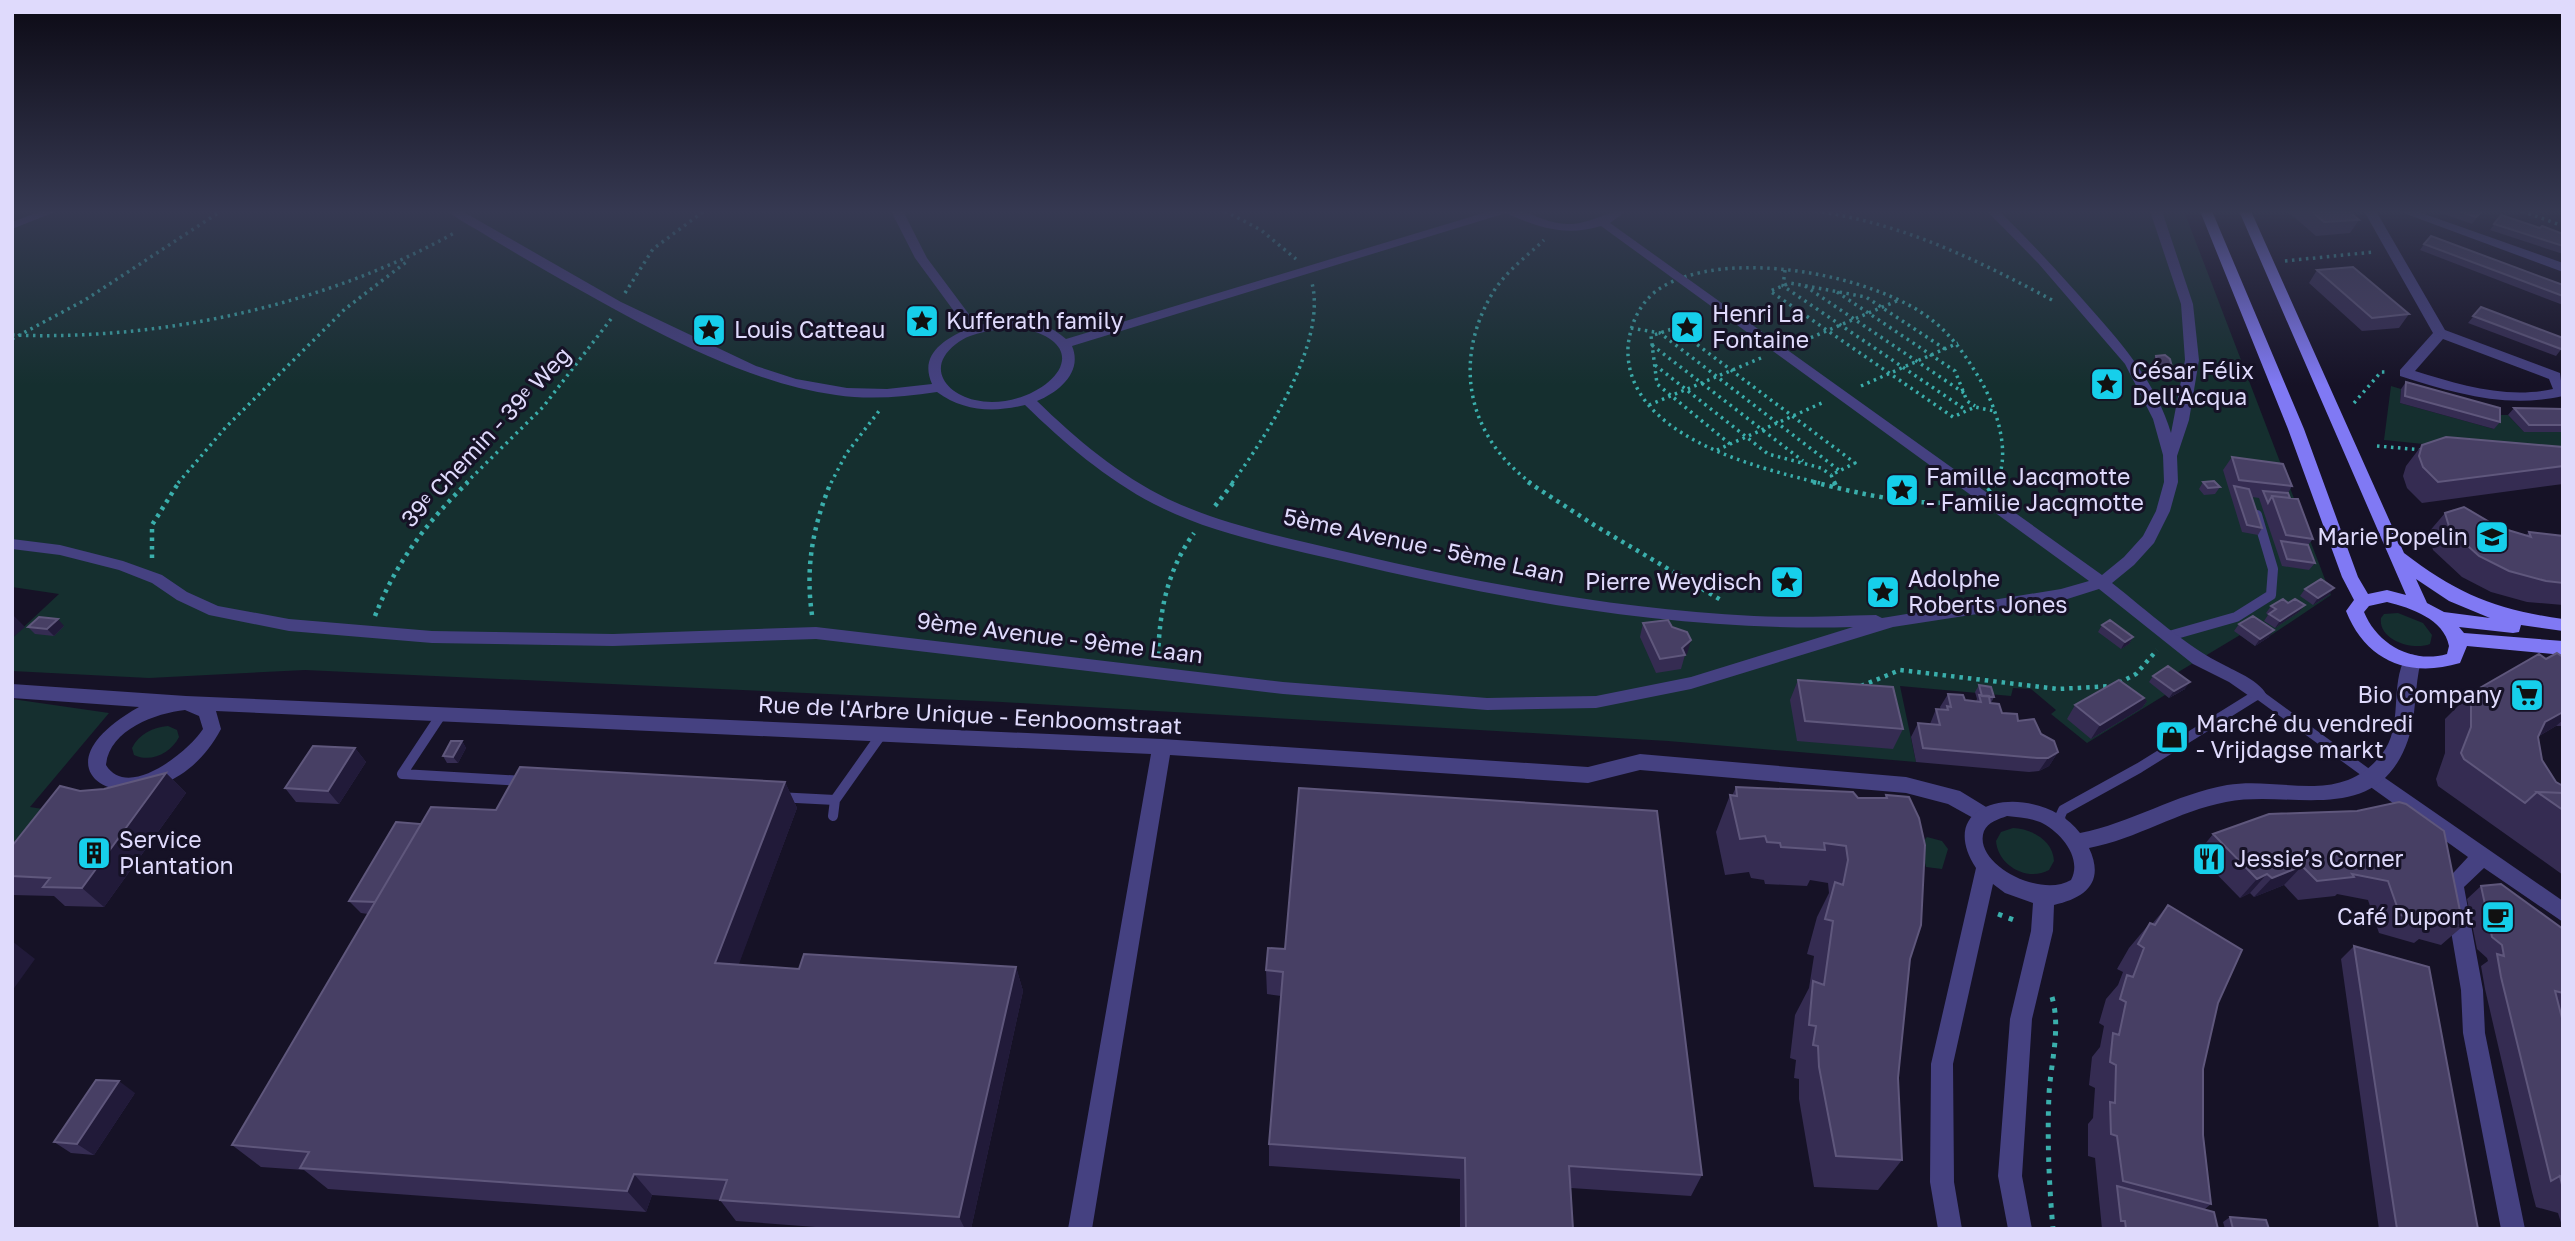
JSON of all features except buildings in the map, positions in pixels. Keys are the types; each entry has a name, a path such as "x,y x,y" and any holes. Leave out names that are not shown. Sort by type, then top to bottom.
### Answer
{"main road":[{"path":"2229,269 2362,601"},
{"path":"2270,269 2419,604"},
{"path":"2394,552 2431,583 2473,606 2519,620 2563,625"},
{"path":"2387,596 2419,604 2441,618 2458,639 2459,649 2454,657 2443,663 2412,661 2395,655 2366,636 2358,625 2355,611 2362,601 2387,596"},
{"path":"2441,618 2563,632"},
{"path":"2458,639 2552,650"}],"street":[{"path":"549,269 619,307 729,359 802,385 834,391 900,394 940,387"},
{"path":"926,269 974,329"},
{"path":"1065,344 1306,269"},
{"path":"1667,269 2102,583 2199,660 2235,678 2258,695"},
{"path":"2050,269 2131,363 2160,419 2170,456 2171,482 2163,511 2149,539 2102,583"},
{"path":"2170,456 2182,420 2192,360 2187,304 2175,269"},
{"path":"2403,269 2440,333 2556,376 2562,391 2542,398 2495,397 2405,373 2440,333"},
{"path":"1017,323 1037,326 1054,333 1065,344 1070,356 1068,368 1060,380 1028,400 985,405 965,402 940,387 932,372 934,359 942,347 974,329 1017,323"},
{"name":"5ème Avenue - 5ème Laan","path":"1028,400 1062,435 1149,494 1205,520 1375,564 1640,611 1757,622 1893,621"},
{"name":"9ème Avenue - 9ème Laan","path":"12,544 60,550 123,566 157,579 182,596 215,611 289,625 432,638 613,639 816,633 1283,688 1487,704 1596,702 1691,683 1893,621 2061,595 2102,583"},
{"path":"2077,842 2104,837 2194,802 2231,793 2319,797 2347,790 2372,777 2390,759 2401,734 2406,680 2412,661"},
{"name":"Rue de l'Arbre Unique - Eenboomstraat","path":"12,691 186,704 1162,747 1588,775 1640,762 1906,785 1953,797 1984,816"},
{"name":"Rue de l'Arbre Unique - Eenboomstraat","path":"186,704 207,711 212,729 199,751 187,762 172,771 139,782 123,784 102,775 97,767 97,757 103,745 125,723 156,708 186,704"},
{"path":"1080,1229 1162,747"},
{"path":"1749,771 1754,795"},
{"path":"2372,777 2563,913"},
{"path":"1894,807 1901,800 1906,785"},
{"path":"2007,808 2024,809 2057,823 2077,842 2084,856 2085,869 2082,881 2074,890 2061,896 2045,897 2012,888 1986,867 1973,840 1975,828 1984,816 2007,808"},
{"path":"2483,856 2453,884 2472,990 2474,1032 2513,1229"},
{"path":"1950,1229 1942,1182 1942,1064 1986,867"},
{"path":"2020,1229 2010,1175 2021,1019 2042,931 2045,897"}],"lane":[{"path":"2169,636 2214,626 2263,603 2271,595 2273,569 2253,503"},
{"path":"2057,823 2063,810 2140,768 2258,695 2372,777"},
{"path":"441,715 402,774 542,782"},
{"path":"833,816 835,800 881,735"},
{"path":"765,796 835,800"}],"path":[{"path":"14,337 85,300 133,269"},
{"path":"14,337 135,328 287,304 385,269"},
{"path":"157,579 152,556 152,525 180,480 226,427 345,309 399,269"},
{"name":"39ᵉ Chemin - 39ᵉ Weg","path":"370,633 394,568 424,526 556,394 619,307 640,269"},
{"path":"1157,673 1159,609 1168,574 1264,441 1285,405 1305,353 1314,312 1314,288 1306,269"},
{"path":"1511,269 1493,292 1479,318 1472,345 1473,401 1482,427 1497,453 1521,477 1572,511 1757,622"},
{"path":"1731,269 1680,278 1648,297 1631,328 1629,352 1632,377 1649,405 1671,425 1695,440 1732,457 1837,487 1929,503 1961,503 1983,497 2001,477 2003,461 1994,411 1980,376 1954,338 1925,314 1900,300 1856,284 1784,270 1758,269"},
{"path":"1990,269 2091,318"},
{"path":"1783,286 1784,270"},
{"path":"1802,284 1964,393"},
{"path":"1945,349 1866,297 1802,284 1783,286 1770,291 1953,417 1975,407"},
{"path":"1783,286 1966,411"},
{"path":"1834,290 1955,371 1967,401 1975,407 1994,411"},
{"path":"1631,328 1660,333 1840,471"},
{"path":"1730,444 1657,384 1651,337 1675,328 1854,463 1831,475"},
{"path":"1651,344 1807,464"},
{"path":"1654,365 1768,454 1807,464 1831,475 1837,487"},
{"path":"2354,403 2381,372"},
{"path":"816,633 810,608 809,581 814,528 826,491 860,433 900,394"},
{"path":"2377,446 2430,451"},
{"path":"1848,691 1900,670 2058,689 2114,686 2136,674 2169,636"},
{"path":"1991,912 2029,927"},
{"path":"2034,969 2046,982 2057,1012 2049,1090 2049,1182 2053,1229"}],"green space":[{"path":"12,269 2206,269 2331,595 2255,646 2240,635 2170,677 2185,689 2169,698 2165,695 2087,743 2051,714 2056,710 2031,689 2013,688 2011,696 1900,686 1916,762 1668,741 1002,702 305,670 149,678 12,671 12,638 59,594 12,587"},
{"path":"2391,386 2401,389 2400,403 2494,429 2495,415 2508,415 2524,432 2563,432 2563,458 2384,440"},
{"path":"2398,613 2423,623 2432,635 2430,644 2406,645 2391,638 2382,626 2381,618 2384,614"},
{"path":"12,699 109,713 30,807 55,811 12,861"},
{"path":"168,726 177,730 179,737 171,748 154,757 134,755 132,748 143,735"},
{"path":"2013,828 2034,833 2046,842 2054,861 2049,870 2024,873 2002,858 1996,841 2001,832"},
{"path":"1927,837 1942,841 1948,849 1942,869 1926,867 1920,845"}],"place":[{"name":"Kufferath family","path":"922,321"},
{"name":"Henri La Fontaine","path":"1687,327"},
{"name":"Louis Catteau","path":"709,330"},
{"name":"César Félix Dell'Acqua","path":"2107,384"},
{"name":"Famille Jacqmotte - Familie Jacqmotte","path":"1902,490"},
{"name":"Marie Popelin","path":"2492,537"},
{"name":"Pierre Weydisch","path":"1787,582"},
{"name":"Adolphe Roberts Jones","path":"1883,592"},
{"name":"Bio Company","path":"2527,695"},
{"name":"Marché du vendredi - Vrijdagse markt","path":"2172,737"},
{"name":"Service Plantation","path":"94,853"},
{"name":"Jessie’s Corner","path":"2209,859"},
{"name":"Café Dupont","path":"2498,917"}]}
